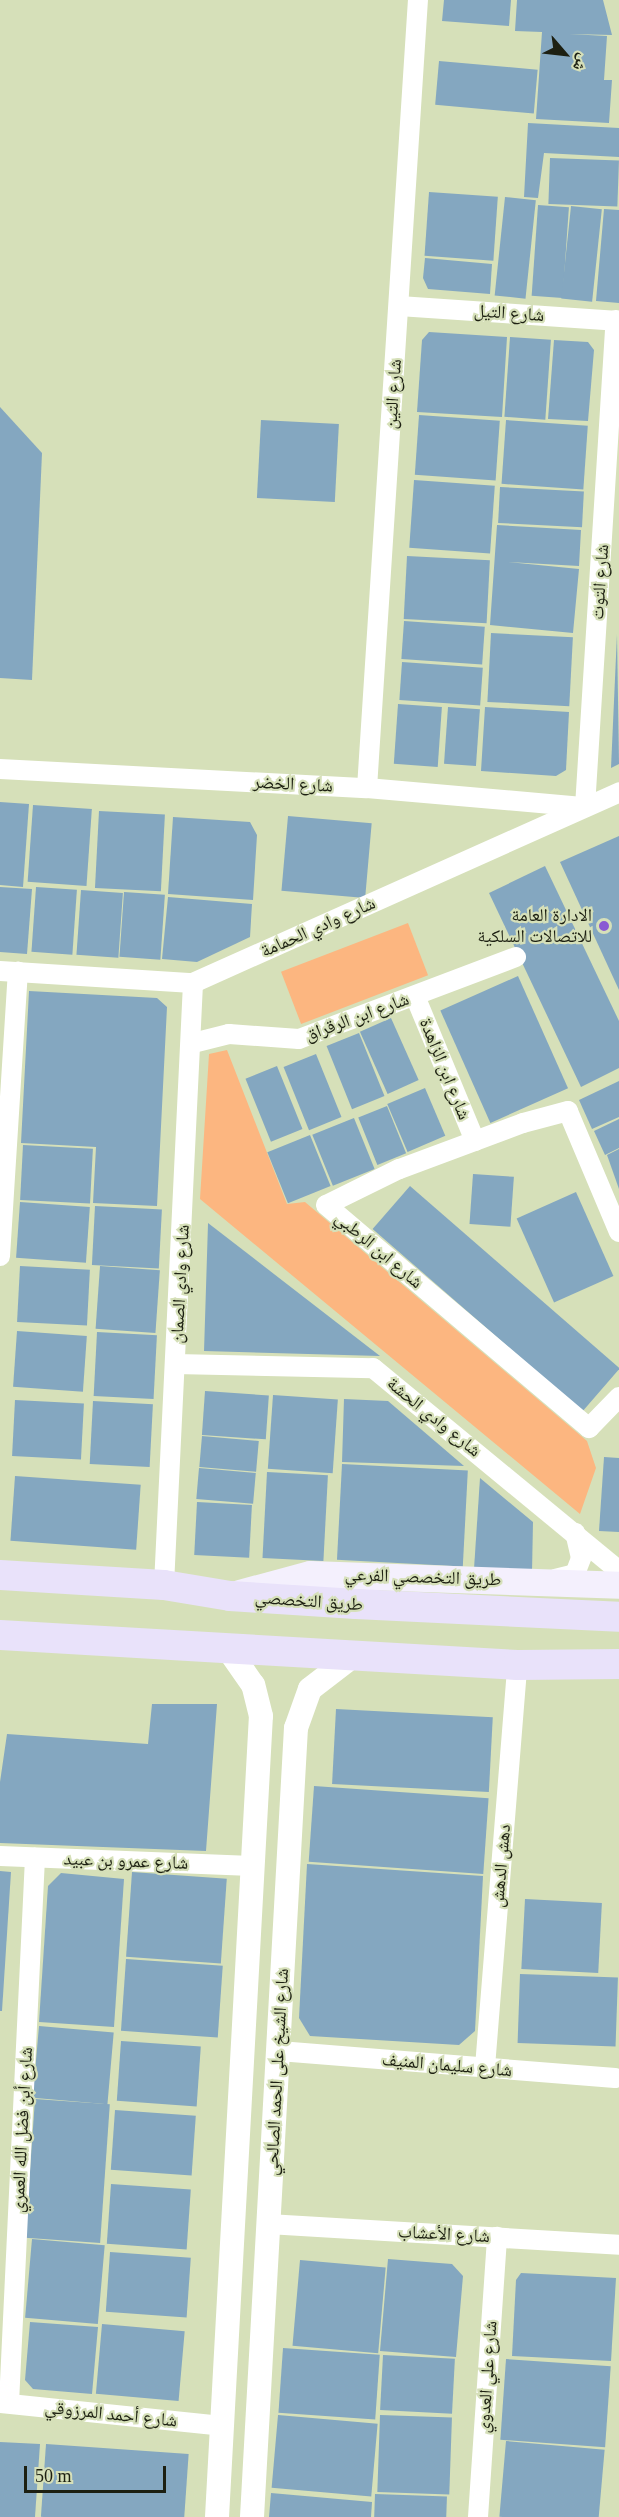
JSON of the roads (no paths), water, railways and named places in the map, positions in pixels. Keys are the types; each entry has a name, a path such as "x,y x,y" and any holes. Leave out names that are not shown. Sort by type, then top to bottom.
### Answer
{"main road":[{"name":"طريق التخصصي الفرعي","path":"230,1596 310,1574 619,1585"},
{"name":"طريق التخصصي","path":"0,1575 164,1585 230,1596 619,1617"},
{"path":"0,1635 228,1649 357,1653 517,1665 619,1664"},
{"path":"517,1665 619,1682"}],"street":[{"name":"شارع التين","path":"367,788 418,0"},
{"name":"شارع التيل","path":"399,306 618,320"},
{"name":"شارع التوت","path":"585,807 618,320"},
{"name":"شارع الخضر","path":"0,769 367,788 585,807"},
{"name":"شارع وادي الحمامة","path":"9,971 193,983 619,792"},
{"name":"شارع ابن الرقراق","path":"193,1043 229,1034 299,1039 516,957"},
{"path":"0,1256 9,971"},
{"name":"شارع وادي الصمان","path":"164,1585 193,1043 193,983"},
{"name":"شارع ابن الزاهدة","path":"416,996 475,1141"},
{"name":"شارع ابن الرطبي","path":"619,1232 568,1111 475,1141 399,1169 326,1205 589,1428 619,1397"},
{"name":"شارع وادي الحشة","path":"175,1364 373,1368 576,1533 619,1571"},
{"path":"545,1582 575,1574 581,1558 576,1533"},
{"name":"شارع الشيخ على الحمد الصالحي","path":"217,2517 261,1716 254,1685 228,1649"},
{"name":"شارع الشيخ على الحمد الصالحي","path":"252,2517 296,1728 310,1689 357,1653"},
{"name":"دهش الدهش","path":"486,2067 517,1665"},
{"name":"شارع عمرو بن عبيد","path":"0,1856 252,1866"},
{"name":"شارع أبن فضل الله العمري","path":"5,2403 35,1858"},
{"name":"شارع سليمان المنيف","path":"279,2051 615,2078"},
{"name":"شارع الأعشاب","path":"268,2224 619,2245"},
{"name":"شارع علي العدوي","path":"478,2517 497,2237"},
{"name":"شارع أحمد المرزوقي","path":"5,2403 222,2426"}],"place":[{"name":"الادارة العامة للاتصالات السلكية","path":"604,926"}]}
